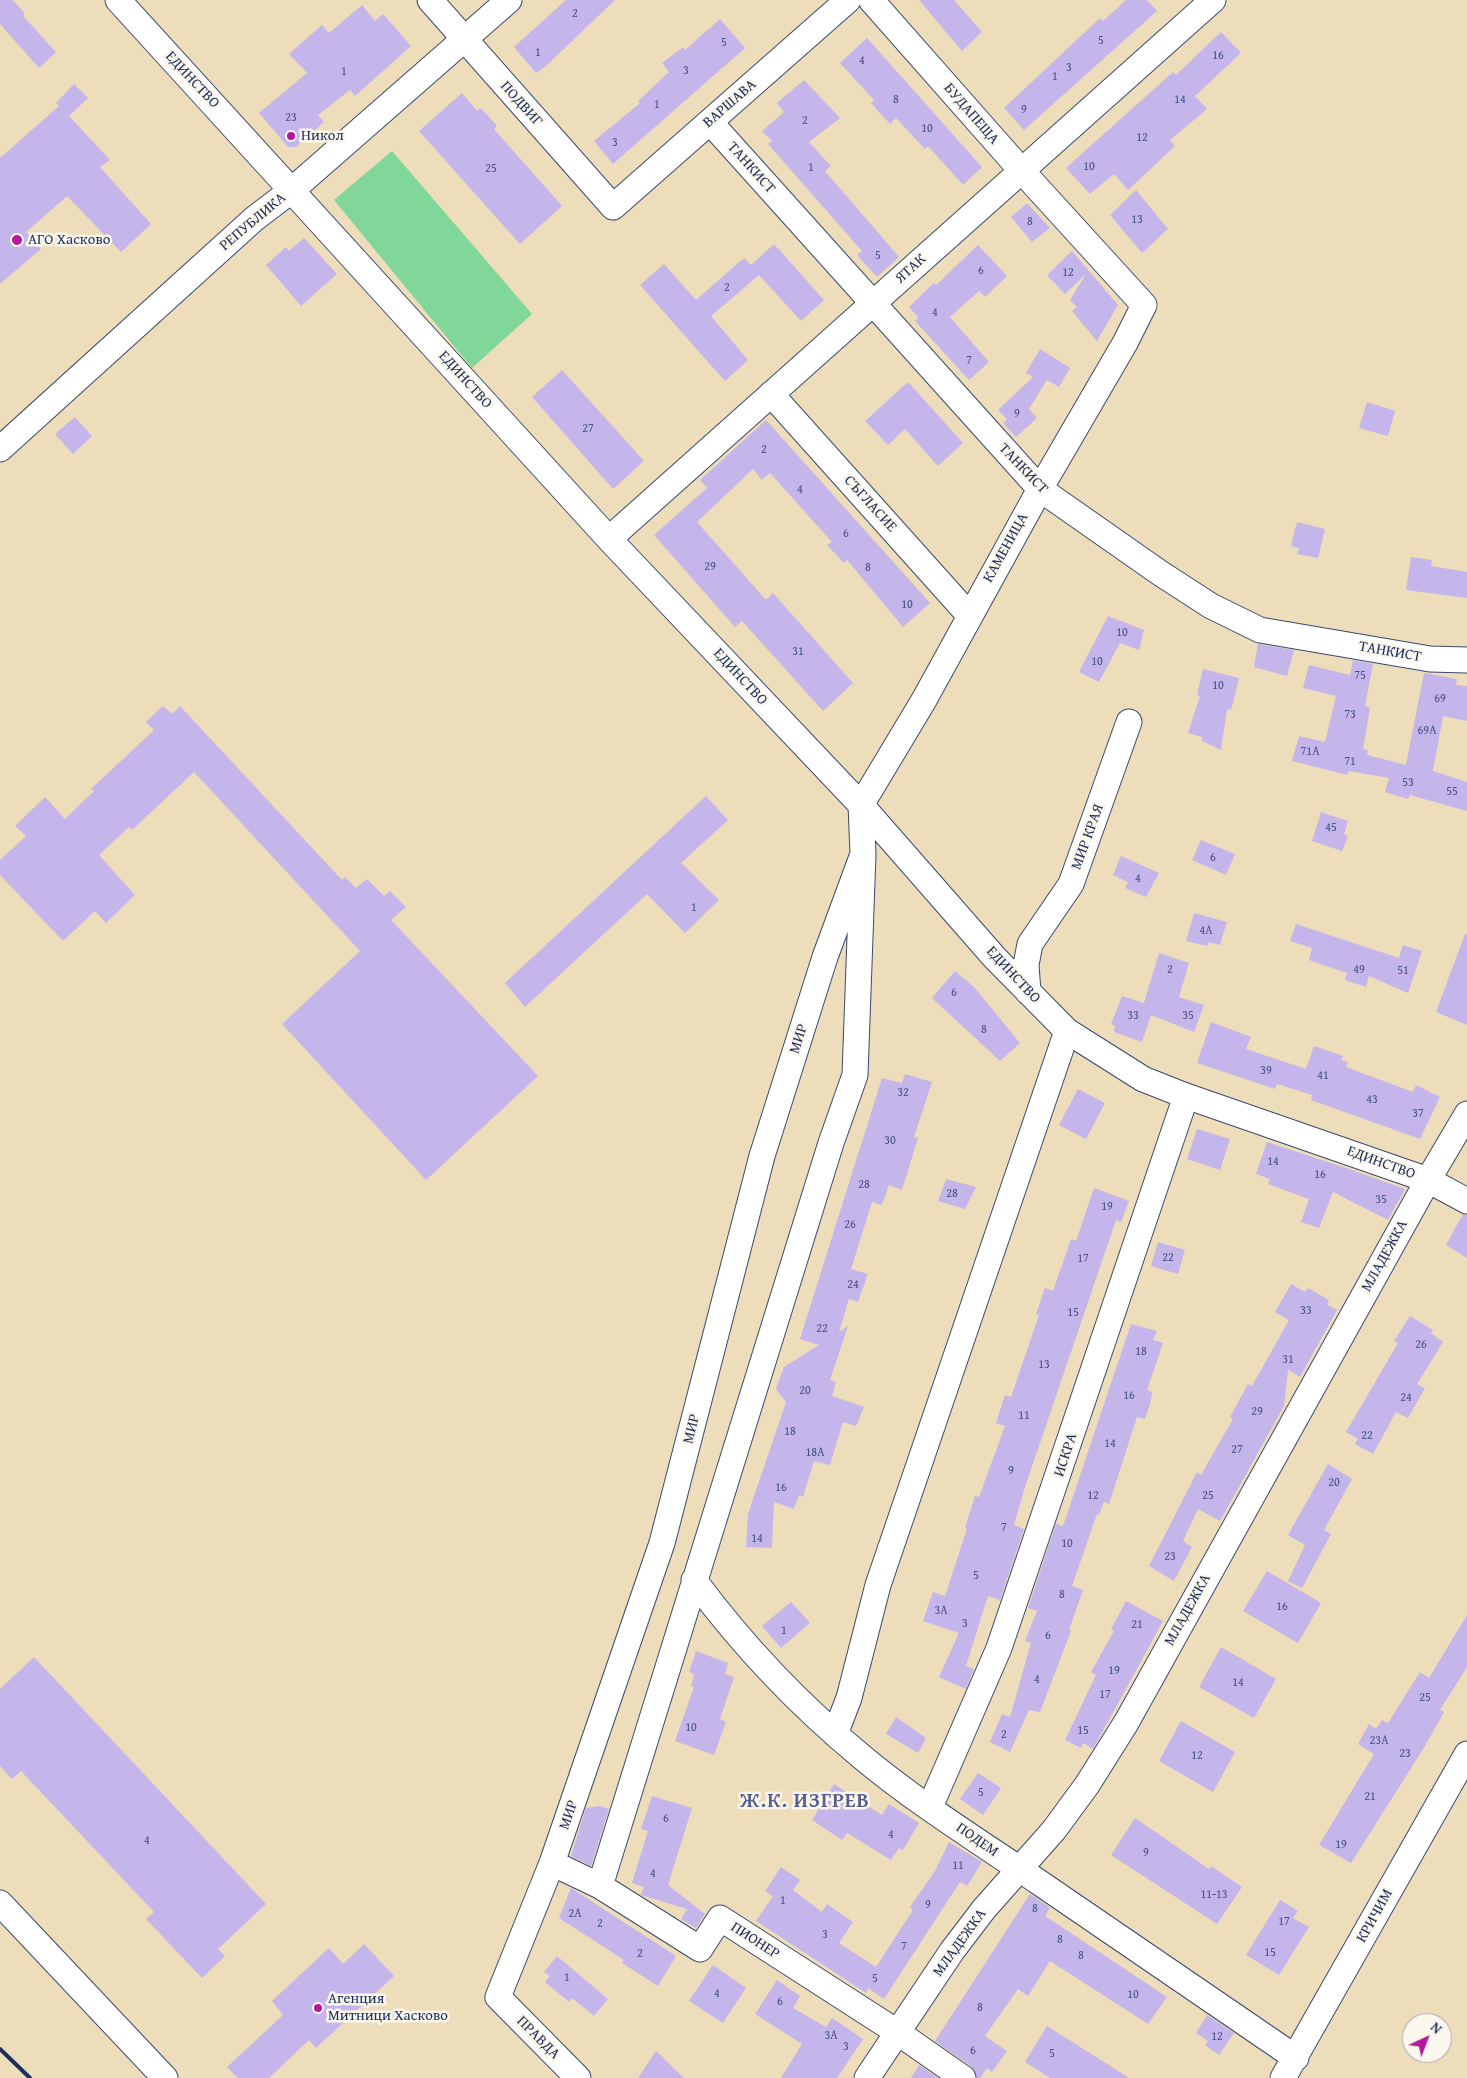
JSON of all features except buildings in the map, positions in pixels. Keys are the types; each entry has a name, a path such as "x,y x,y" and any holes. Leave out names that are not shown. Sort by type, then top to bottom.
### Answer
{"street":[{"name":"ЕДИНСТВО","path":"118,0 610,539 861,805 996,958 1067,1031 1143,1079 1186,1096 1428,1180 1467,1201"},
{"name":"ПОДВИГ","path":"430,0 613,207"},
{"name":"РЕПУБЛИКА","path":"0,449 254,219 292,190 509,0"},
{"name":"ВАРШАВА","path":"613,207 848,0"},
{"name":"БУДАПЕЩА","path":"871,0 1021,170 1074,226"},
{"name":"ЯТАК","path":"610,539 1213,0"},
{"name":"ТАНКИСТ","path":"710,122 1040,489 1203,601 1260,630 1430,659 1467,660"},
{"name":"КАМЕНИЦА","path":"861,805 924,700 969,615 1125,343 1144,305 1074,226"},
{"name":"СЪГЛАСИЕ","path":"771,394 969,615"},
{"name":"МИР КРАЯ","path":"1028,992 1026,965 1030,944 1071,884 1130,722"},
{"name":"МИР","path":"600,1886 831,1142 855,1075 863,854 861,805"},
{"name":"МИР","path":"498,1997 552,1863 662,1543 762,1156 825,957 863,854"},
{"name":"МИР КРАЯ","path":"996,958 1014,953 1030,944"},
{"path":"835,1734 849,1698 878,1585 1067,1031"},
{"name":"ИСКРА","path":"930,1808 1005,1631 1186,1096"},
{"name":"МЛАДЕЖКА","path":"866,2078 952,1951 1019,1868 1054,1830 1082,1792 1126,1723 1428,1180 1467,1114"},
{"name":"ПОДЕМ","path":"694,1580 725,1622 757,1658 835,1734 864,1759 930,1808 1019,1868 1290,2068"},
{"name":"КРИЧИМ","path":"1290,2068 1467,1754"},
{"name":"ПИОНЕР","path":"552,1863 600,1886 700,1949 720,1918 897,2032 963,2078"},
{"path":"0,1903 165,2078"},
{"name":"ПРАВДА","path":"498,1997 578,2078"}],"green space":[{"path":"392,151 532,314 472,368 334,200"}],"railway":[{"path":"0,2049 30,2078"}],"place":[{"name":"Никол","path":"291,136"},
{"name":"АГО Хасково","path":"17,240"},
{"name":"Агенция Митници Хасково","path":"318,2008"}],"district":[{"name":"Ж.К. ИЗГРЕВ","path":"805,1802"}]}
